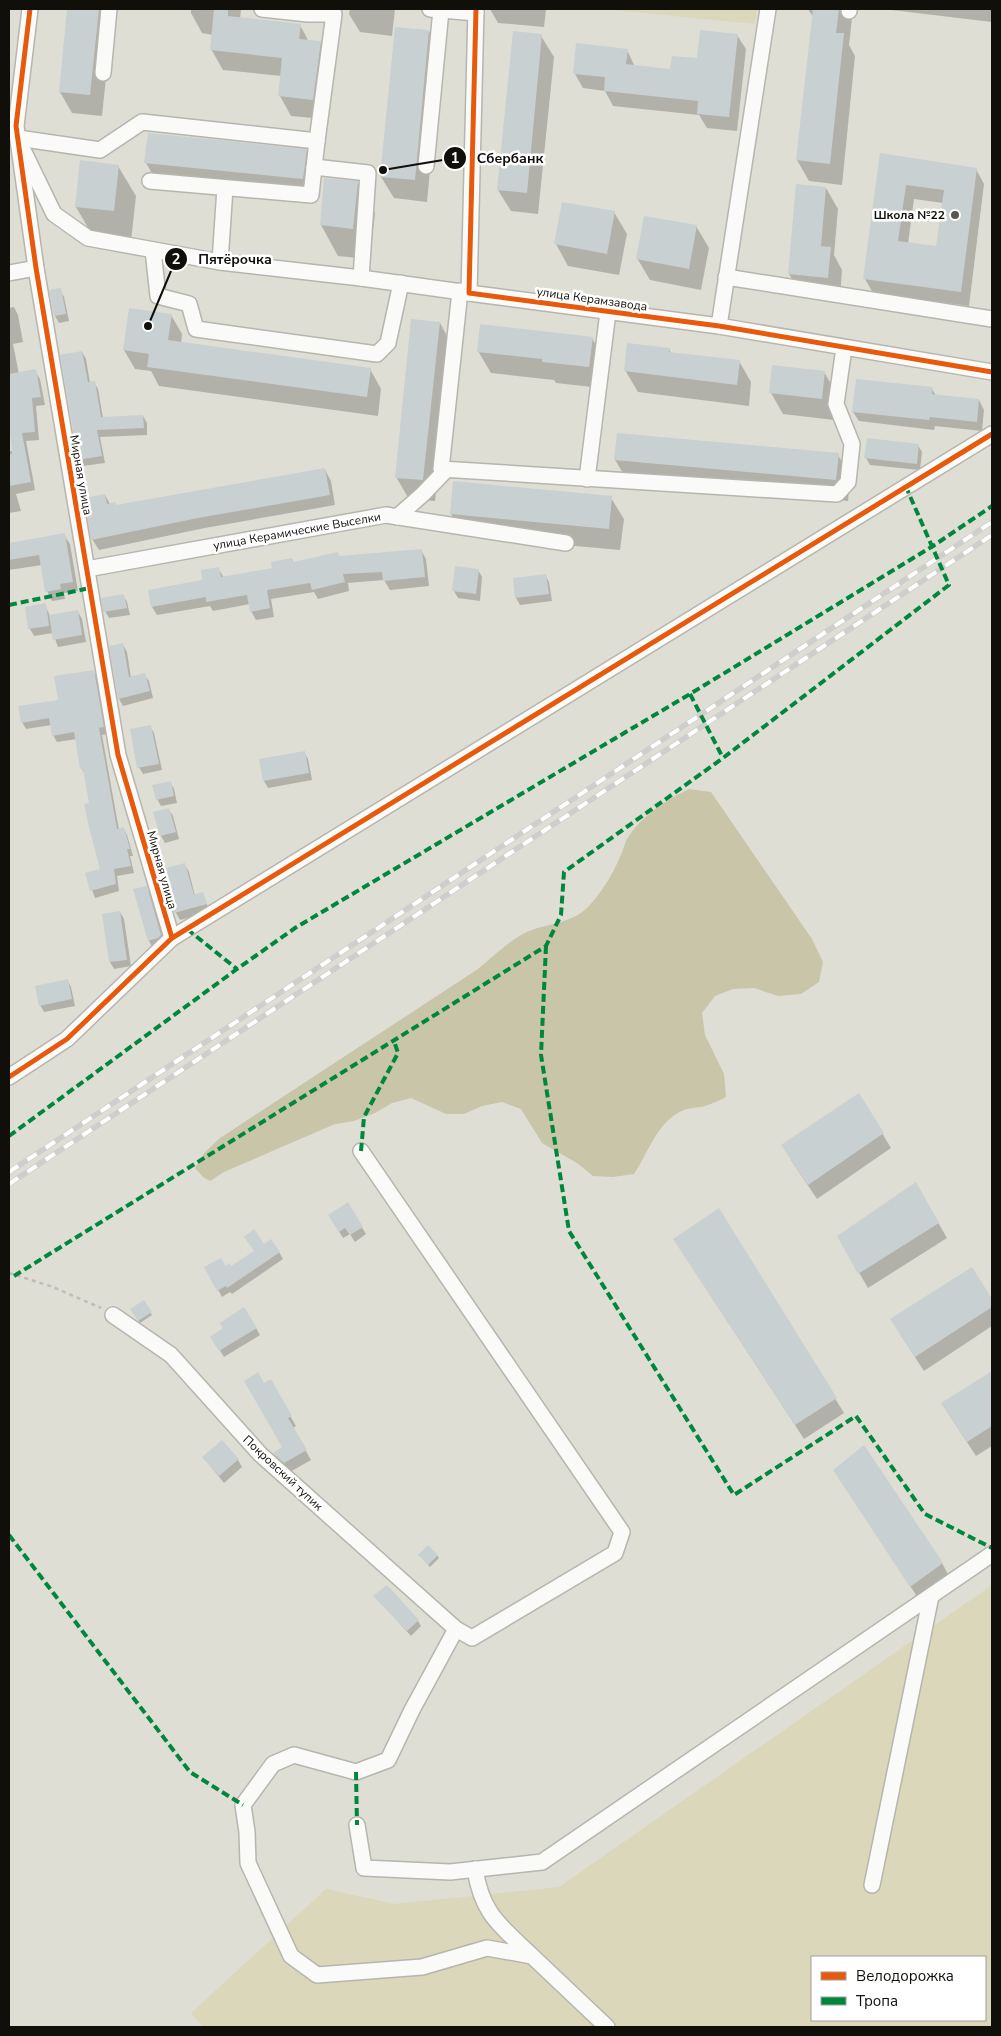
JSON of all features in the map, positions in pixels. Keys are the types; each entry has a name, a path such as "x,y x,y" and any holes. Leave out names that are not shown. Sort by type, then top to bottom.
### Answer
{"street":[{"name":"Мирная улица","path":"30,9 16,126 36,268 118,755 172,938"},
{"path":"103,73 109,9"},
{"path":"150,181 311,195 334,14 262,9"},
{"path":"426,166 435,9 476,11 465,292 442,469 837,494 848,482 852,444 836,404 844,348"},
{"path":"718,326 768,9"},
{"path":"18,138 100,150 142,122 317,141"},
{"name":"улица Керамзавода","path":"18,138 54,214 88,238 220,262 401,283 718,326 992,372"},
{"path":"314,167 368,173 361,278"},
{"path":"220,262 225,188"},
{"path":"153,250 158,296 189,304 196,329 377,354 388,343 401,283"},
{"path":"9,273 36,268"},
{"path":"726,277 992,319"},
{"path":"587,479 608,312"},
{"path":"9,1077 67,1039 172,938 992,434"},
{"path":"397,517 423,494 446,469"},
{"name":"улица Керамические Выселки","path":"87,569 386,515 566,543"},
{"path":"361,1150 622,1532 615,1553 472,1638 456,1629 412,1710 388,1760 356,1772 294,1755 273,1764 243,1805 247,1832 248,1863 291,1956 317,1975 422,1967 487,1948 532,1956"},
{"name":"Покровский тупик","path":"113,1315 171,1355 260,1454 456,1629"},
{"path":"357,1825 364,1868 450,1872 542,1862 992,1554"},
{"path":"872,1884 930,1596"},
{"path":"475,1869 479,1891 494,1920 607,2027"}],"path":[{"path":"9,1273 87,1300 113,1315"}],"shaded area":[{"path":"602,9 757,9 755,24"},
{"path":"689,789 711,792 812,939 823,962 819,982 801,994 778,996 754,988 733,989 715,996 702,1013 705,1035 724,1074 726,1097 705,1106 684,1110 675,1115 660,1129 634,1174 613,1177 593,1176 577,1163 542,1143 521,1109 502,1102 482,1106 464,1114 446,1114 411,1098 392,1103 375,1113 354,1121 335,1124 224,1172 210,1181 203,1177 195,1168 205,1152 220,1138 478,969 514,940 527,932 573,917 587,908 606,884 632,831 646,816 671,798"},
{"path":"992,1585 992,2027 203,2027 191,2013 326,1889 395,1904 559,1887"}],"building":[{"path":"67,9 99,9 90,95 59,92"},
{"path":"214,9 228,9 228,16 301,24 299,39 321,41 313,100 278,96 282,58 210,50"},
{"path":"813,9 839,9 836,33 844,33 830,164 796,160"},
{"path":"395,27 429,30 415,180 380,177"},
{"path":"700,30 738,34 729,117 697,114 698,101 604,91 605,77 573,74 576,43 628,49 626,64 670,69 672,56 697,58"},
{"path":"513,31 542,34 527,193 497,190"},
{"path":"148,133 307,149 303,179 144,163"},
{"name":"Школа №22","path":"880,153 977,168 961,292 863,279","holes":["906,185 944,190 936,246 898,241"]},
{"path":"80,160 119,165 114,211 75,207"},
{"path":"324,178 358,181 353,229 320,225"},
{"path":"796,184 826,187 821,246 831,247 828,278 788,274"},
{"path":"562,202 615,211 607,254 554,244"},
{"path":"644,216 697,225 689,269 636,259"},
{"path":"61,288 66,314 54,316 49,290"},
{"path":"129,308 172,314 168,340 371,368 367,397 147,367 149,354 123,350"},
{"path":"411,319 440,322 423,480 395,478"},
{"path":"480,324 593,337 589,367 542,362 542,359 477,352"},
{"path":"627,343 670,348 669,352 740,360 737,385 624,371"},
{"path":"82,351 88,382 95,381 101,417 143,415 144,428 97,430 102,456 78,460 60,355"},
{"path":"772,365 825,371 822,399 769,393"},
{"path":"36,369 41,397 32,398 35,432 22,433 31,482 9,486 9,454 12,454 9,418 9,374"},
{"path":"856,379 933,387 932,394 979,399 977,422 930,417 929,420 852,412"},
{"path":"617,433 839,453 836,480 614,460"},
{"path":"867,438 919,444 917,464 864,458"},
{"path":"325,468 330,495 198,518 91,540 84,498 105,494 107,504 115,502 116,505"},
{"path":"453,481 612,496 609,529 450,514"},
{"path":"65,533 73,582 60,584 61,589 45,592 39,555 9,560 9,543"},
{"path":"422,549 425,577 383,581 382,572 343,574 345,582 312,590 310,583 267,590 270,608 250,612 247,595 206,602 206,597 151,607 148,590 202,580 201,570 219,567 221,577 272,568 271,562 292,558 293,562 338,552 339,556"},
{"path":"455,566 479,569 476,594 452,591"},
{"path":"546,574 549,594 515,598 513,578"},
{"path":"124,594 127,608 103,612 101,598"},
{"path":"46,603 49,626 28,629 25,607"},
{"path":"78,610 82,635 53,640 49,615"},
{"path":"123,643 129,677 145,673 150,691 118,699 109,646"},
{"path":"94,670 104,727 99,728 117,829 124,827 130,849 127,849 131,866 114,869 116,884 90,891 85,873 100,869 84,804 89,803 83,769 80,769 74,732 52,736 49,718 21,723 18,706 58,700 54,676"},
{"path":"151,725 159,764 137,768 130,729"},
{"path":"305,751 309,773 263,781 259,759"},
{"path":"171,781 174,796 156,800 152,785"},
{"path":"169,808 176,832 160,836 153,812"},
{"path":"185,863 194,895 203,892 207,904 174,913 165,881 169,880 166,868"},
{"path":"147,886 161,935 148,941 133,889"},
{"path":"120,911 127,960 109,962 102,914"},
{"path":"68,979 72,999 39,1006 35,986"},
{"path":"859,1093 884,1133 808,1185 781,1145"},
{"path":"916,1182 939,1223 858,1274 837,1236"},
{"path":"348,1202 363,1227 350,1235 345,1228 339,1232 328,1215"},
{"path":"719,1208 837,1398 795,1425 673,1239"},
{"path":"254,1229 264,1244 271,1239 280,1252 227,1288 226,1286 217,1291 204,1267 221,1258 226,1266 229,1263 231,1266 254,1251 244,1237"},
{"path":"972,1267 992,1299 992,1307 915,1357 890,1319"},
{"path":"144,1300 152,1312 138,1321 130,1309"},
{"path":"244,1307 257,1328 219,1351 210,1337 223,1328 220,1323"},
{"path":"992,1371 992,1426 967,1442 941,1403"},
{"path":"258,1372 264,1383 271,1379 292,1416 288,1418 307,1450 284,1463 273,1453 282,1447 244,1381"},
{"path":"222,1440 239,1459 219,1476 202,1457"},
{"path":"864,1445 943,1563 910,1587 833,1470"},
{"path":"428,1545 438,1555 428,1565 418,1555"},
{"path":"387,1585 419,1620 407,1631 373,1596"}],"railway":[{"path":"9,1172 992,522"},
{"path":"9,1184 992,535"}],"marked path":[{"path":"14,1276 546,946 561,915 564,872 723,758 949,585 906,487"},
{"path":"9,1136 295,928 690,694 933,546 992,506"},
{"path":"9,605 90,588"},
{"path":"690,694 723,758"},
{"path":"187,929 237,969"},
{"path":"546,946 541,1055 569,1231 734,1495 856,1416 925,1514 992,1548"},
{"path":"361,1151 364,1117 398,1053 394,1041"},
{"path":"9,1535 190,1772 243,1805"},
{"path":"356,1772 357,1825"}],"cycle path":[{"path":"30,9 16,126 36,268 118,755 172,938"},
{"path":"476,9 469,293 719,326 992,372"},
{"path":"9,1077 67,1039 172,938 992,434"}],"place":[{"name":"Сбербанк","path":"383,170"},
{"name":"Школа №22","path":"955,215"},
{"name":"Пятёрочка","path":"148,326"}]}
